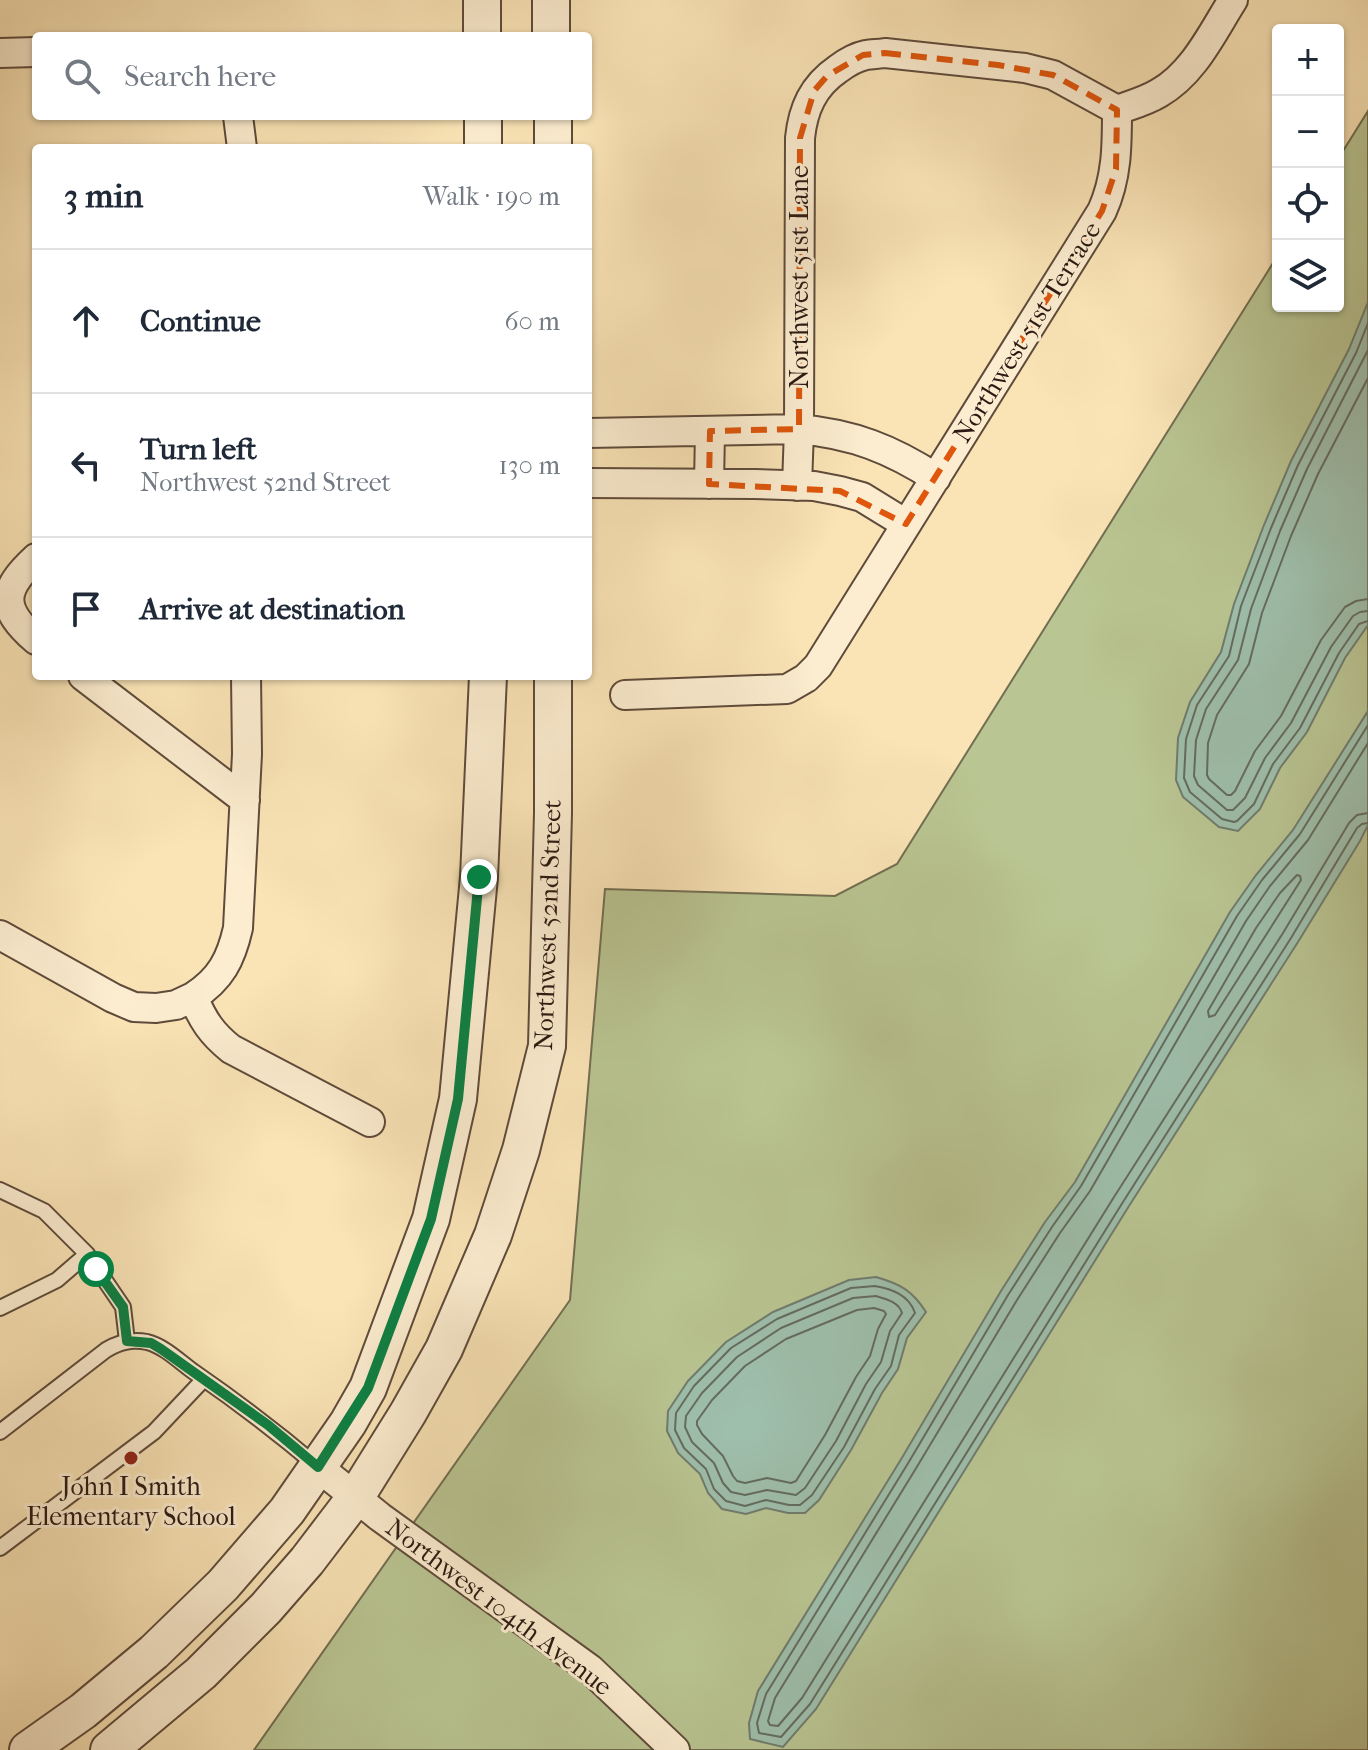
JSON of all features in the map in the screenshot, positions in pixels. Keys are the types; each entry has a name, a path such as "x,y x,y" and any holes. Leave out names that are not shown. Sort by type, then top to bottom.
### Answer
{"street":[{"path":"482,0 482,32"},
{"path":"551,0 551,32"},
{"path":"1117,110 1159,93 1182,76 1200,54 1233,0"},
{"path":"0,53 32,52"},
{"name":"Northwest 51st Lane","path":"797,486 800,138 802,119 814,91 827,76 846,63 863,55 885,53 1025,68 1053,75 1117,110"},
{"name":"Northwest 51st Terrace","path":"625,695 787,689 806,678 818,666 1102,211 1116,169 1117,110"},
{"path":"238,120 242,144"},
{"path":"483,120 483,144"},
{"path":"553,120 553,144"},
{"path":"592,433 799,429 877,446 905,458 936,478"},
{"path":"709,484 710,431"},
{"path":"592,483 797,486 840,491 862,497 906,524"},
{"path":"32,561 9,588 7,602 14,620 32,636"},
{"path":"88,680 245,800"},
{"path":"0,935 134,1007 176,1005 207,988 223,970 233,951 238,928 247,754 246,680"},
{"path":"28,1750 102,1696 154,1652 255,1550 318,1467 368,1388 431,1219 458,1099 479,877 488,680"},
{"name":"Northwest 52nd Street","path":"109,1750 201,1673 266,1608 355,1498 444,1349 493,1235 521,1150 547,1046 553,680"},
{"path":"193,997 205,1023 231,1049 370,1122"},
{"name":"Northwest 104th Avenue","path":"318,1467 405,1536 590,1669 675,1750"}],"lane":[{"path":"2,1192 44,1211 87,1254 123,1307 127,1341"},
{"path":"0,1308 57,1280 87,1254"},
{"path":"0,1432 98,1355 127,1341 151,1343 280,1434 318,1467"},
{"path":"0,1548 154,1432 204,1379"}],"highlighted area":[{"path":"885,53 998,65 1053,75 1117,110 1116,169 1102,211 906,524 840,491 709,484 710,431 799,429 800,138 814,91 827,76 863,55"}],"green space":[{"path":"1368,111 1368,1750 254,1750 570,1300 605,889 835,896 897,864 1272,265 1272,312 1344,312 1344,149"}],"water":[{"path":"1368,302 1368,625 1345,658 1307,732 1280,768 1260,809 1238,831 1219,827 1183,797 1176,780 1178,738 1190,702 1221,652 1234,604 1291,461 1349,349"},
{"path":"1368,711 1368,825 1360,841 816,1709 783,1747 750,1739 749,1723 758,1691 1001,1291 1075,1182 1230,912 1293,830"},
{"path":"876,1277 905,1289 926,1312 907,1338 898,1369 819,1500 805,1513 766,1508 746,1514 722,1509 708,1493 700,1474 678,1453 667,1431 668,1411 688,1381 726,1342 773,1312 849,1280"}],"place":[{"name":"John I Smith Elementary School","path":"131,1458"}],"route":[{"path":"96,1269 123,1307 127,1341 143,1341 161,1349 280,1434 318,1467 368,1388 431,1219 458,1099 479,877"}]}
